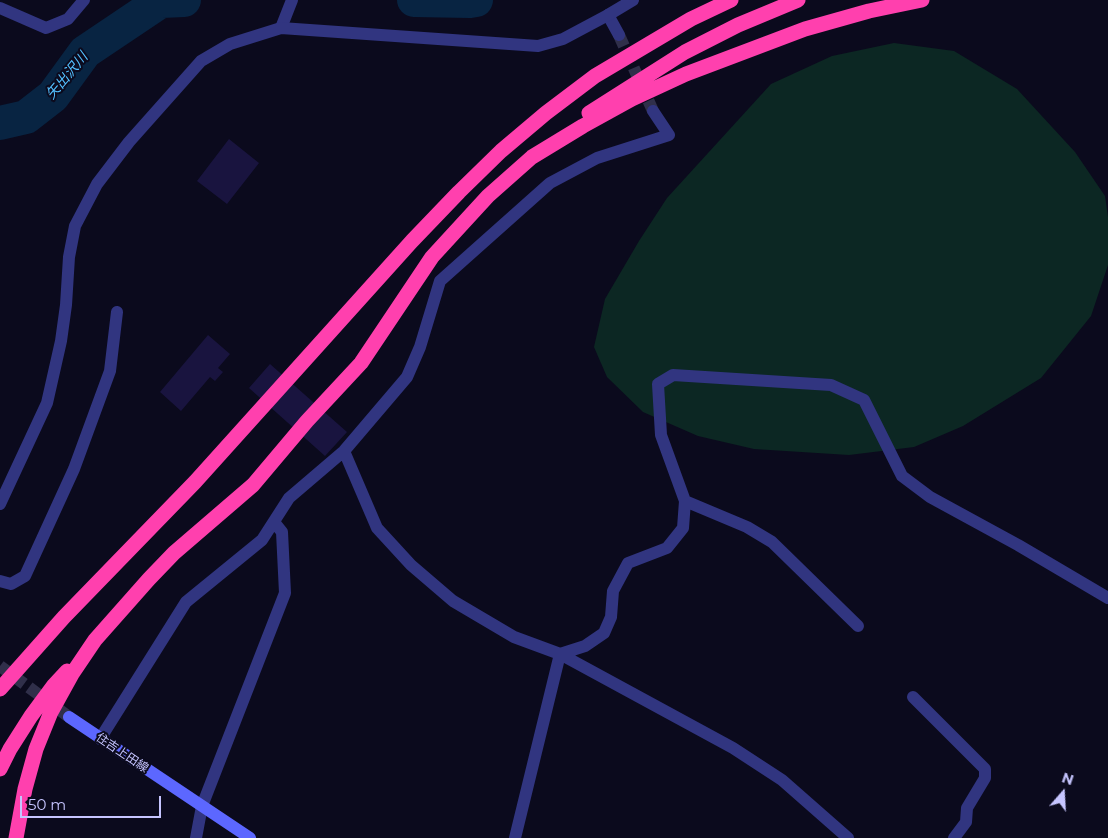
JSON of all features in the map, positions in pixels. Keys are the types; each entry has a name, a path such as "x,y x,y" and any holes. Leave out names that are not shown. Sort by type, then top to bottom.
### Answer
{"highway":[{"path":"0,689 64,616 195,482 412,241 502,151 546,112 595,76 691,19 731,0"},
{"path":"0,769 10,749 36,708 54,685 174,553 253,485 308,421 361,364 432,257 488,196 532,157 583,117 685,52 738,25 798,0"},
{"path":"532,157 591,122 686,74 805,29 869,11 922,0"},
{"path":"16,838 25,790 36,749 72,674 95,640"}],"main road":[{"name":"住吉上田線","path":"69,717 250,838"}],"street":[{"path":"0,8 46,28 68,19 84,0"},
{"path":"283,23 292,0"},
{"path":"0,504 47,403 61,341 69,257 76,226 97,184 140,129 201,61 230,44 283,23 538,46 563,39 633,0"},
{"path":"608,15 619,35"},
{"path":"100,739 186,602 262,540 289,498 344,451 407,378 420,347 440,281 550,183 597,158 668,135 653,111"},
{"path":"0,582 11,584 25,576 74,469 110,371 117,312"},
{"path":"560,654 585,646 604,634 611,617 613,591 628,563 667,548 683,528 685,501 661,435 658,384 673,375 831,385 864,400 902,476 930,497 1018,545 1108,598"},
{"path":"344,451 377,528 411,565 453,601 514,637 560,654 733,748 782,780 848,838"},
{"path":"685,501 747,527 772,542 858,626"},
{"path":"196,838 202,806 285,593 282,532 274,522"},
{"path":"515,838 560,654"},
{"path":"913,697 985,769 985,778 967,808 966,822 954,838"}],"green space":[{"path":"894,43 954,51 1017,89 1075,152 1105,196 1108,217 1108,265 1091,316 1041,378 963,426 914,447 849,455 754,449 698,436 643,412 607,377 594,347 605,299 667,198 771,84 832,56"}],"building":[{"path":"229,139 259,163 227,204 197,181"},
{"path":"208,335 230,354 218,368 223,372 215,381 210,377 181,411 160,392"},
{"path":"270,364 347,432 325,456 249,388"}],"waterway":[{"name":"矢出沢川","path":"0,123 26,117 53,96 85,52 161,1 184,0"},
{"name":"矢出沢川","path":"414,0 476,0"}],"tunnel":[{"path":"619,35 653,111"},
{"path":"0,666 69,717"}]}
